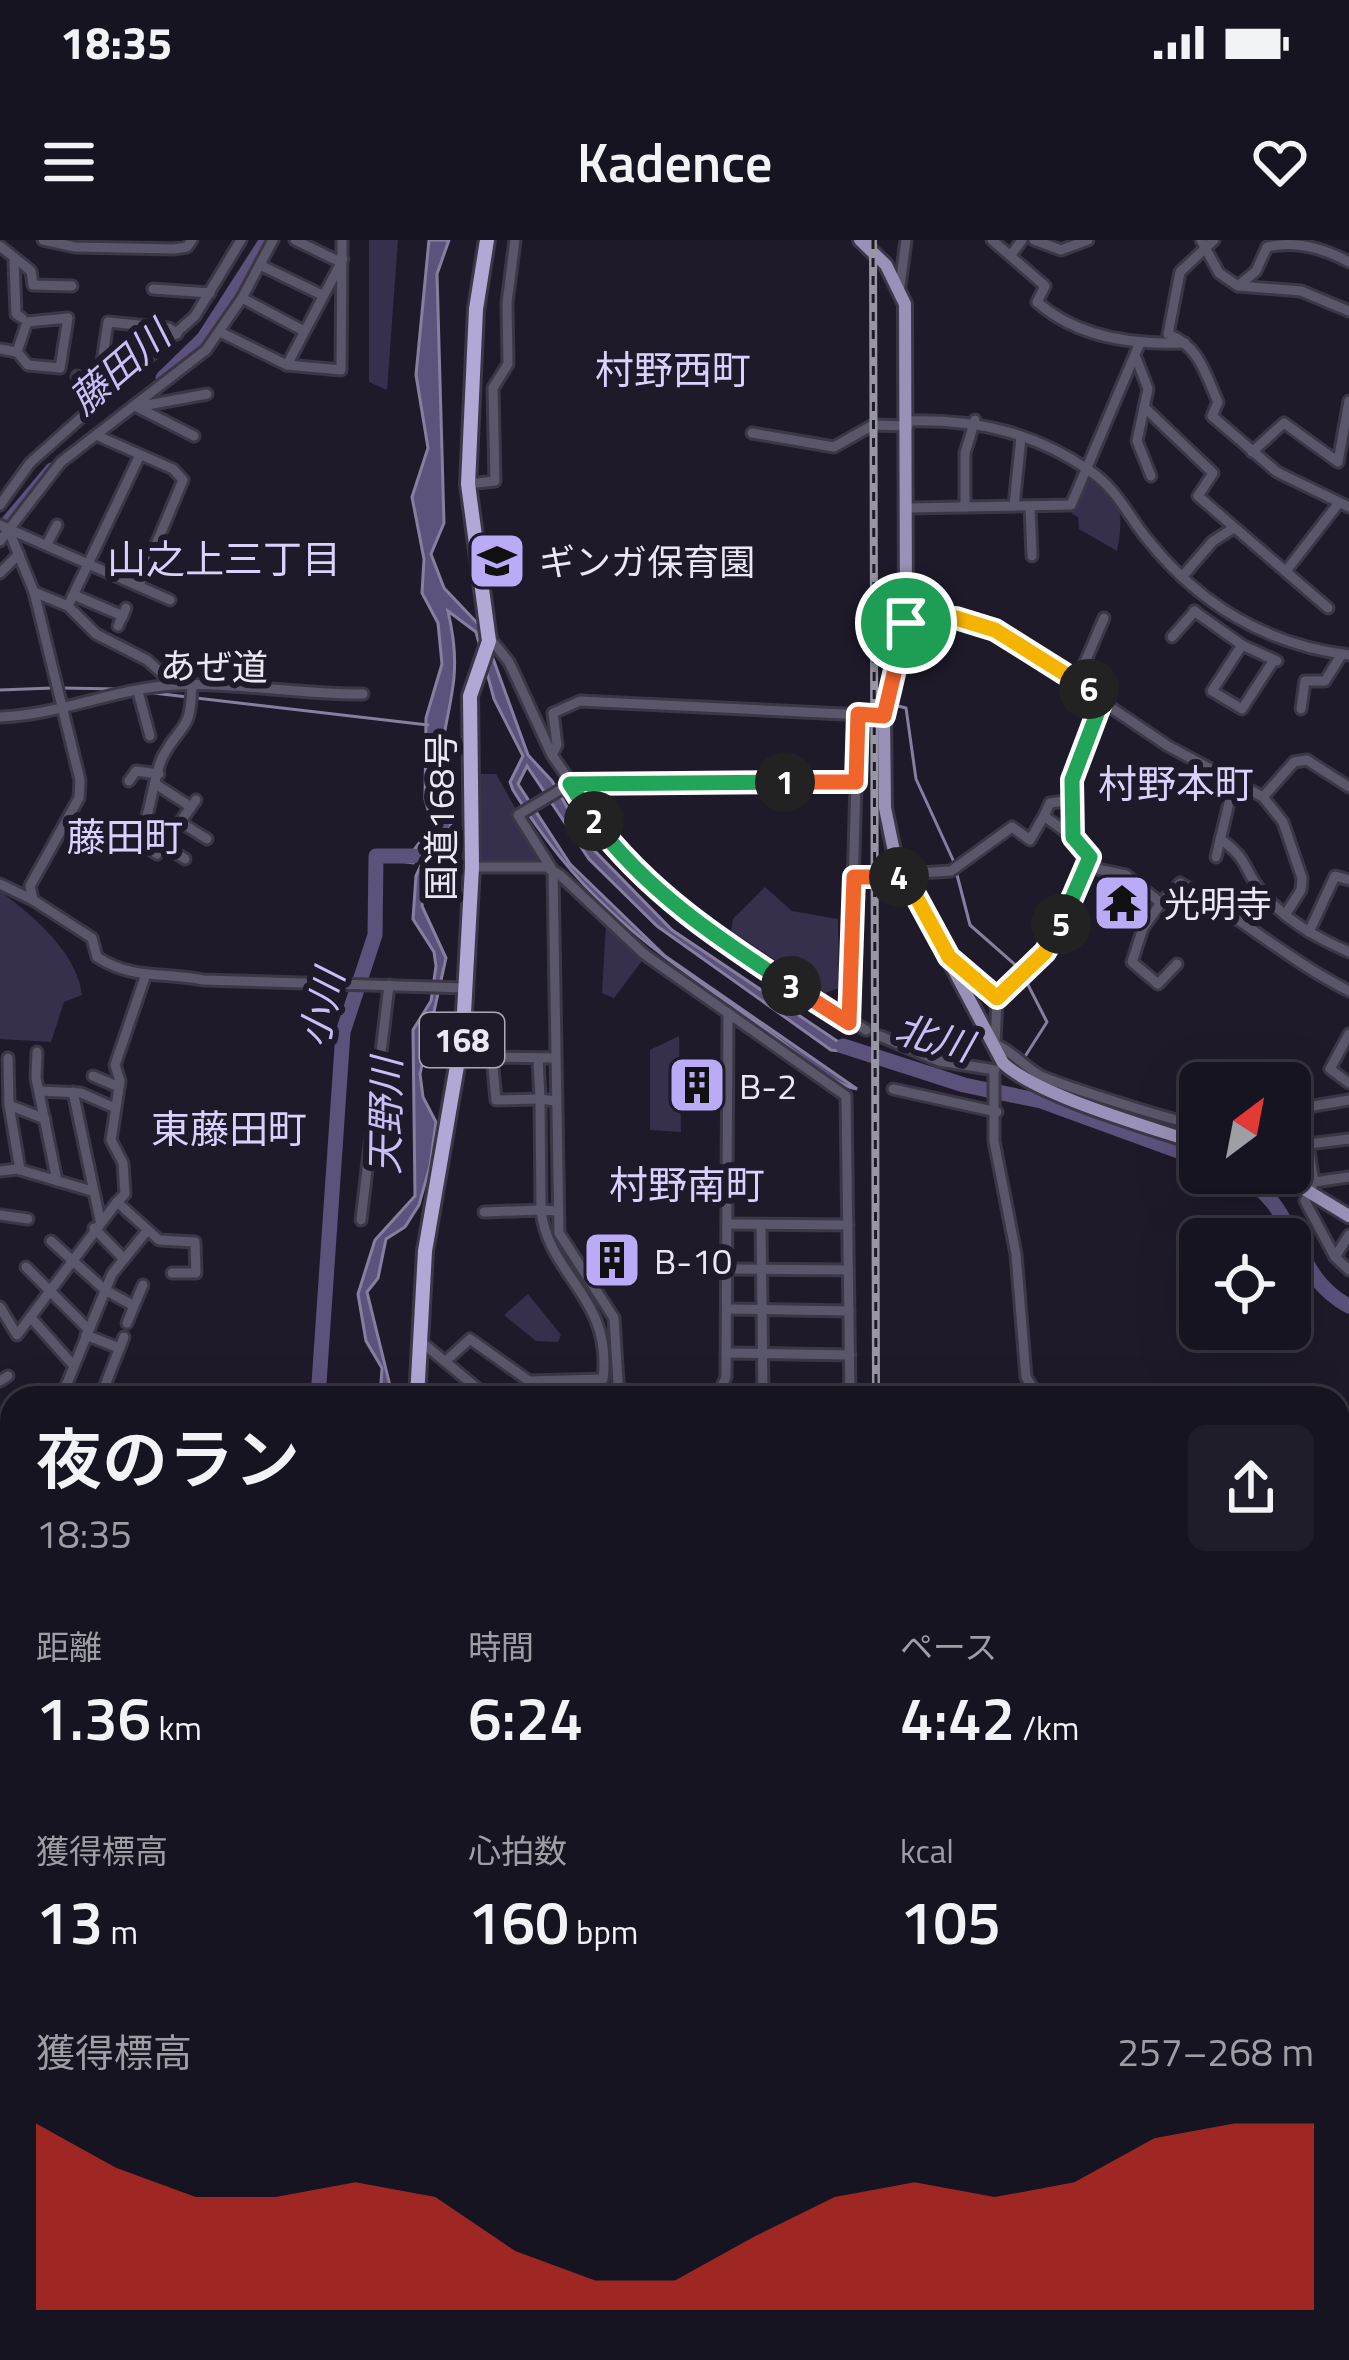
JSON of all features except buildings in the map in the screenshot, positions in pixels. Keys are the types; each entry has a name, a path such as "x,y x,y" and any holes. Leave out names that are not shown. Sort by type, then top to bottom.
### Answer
{"highway":[{"name":"国道168号","path":"417,1386 425,1251 458,1068 472,867 473,680 489,639 469,484 476,309 488,240"}],"main road":[{"path":"860,240 900,286 908,423 906,623 884,716 885,808 896,861 995,1044 999,1067 1046,1090 1179,1137"},
{"path":"1311,1186 1349,1216"}],"street":[{"path":"43,240 75,247 147,244 187,248 192,240"},
{"path":"0,505 29,463 103,387 177,334 210,293 241,240"},
{"path":"0,541 4,528 41,483 137,407 220,332 273,240"},
{"path":"295,240 341,260"},
{"path":"220,332 287,365 341,370 342,240"},
{"path":"469,484 495,482 493,388 508,364 507,303 515,240"},
{"path":"900,286 906,240"},
{"path":"992,240 1045,286 1037,302 1054,317 1137,350 1188,343"},
{"path":"1011,255 1022,240"},
{"path":"1034,240 1061,250 1088,240"},
{"path":"1238,286 1256,271 1267,247 1300,241 1349,262"},
{"path":"1286,571 1344,505 1297,484 1212,416 1218,402 1188,343 1168,334 1175,287 1180,272 1207,242 1219,274 1238,286 1301,291 1349,311"},
{"path":"0,246 32,272 33,285 72,286"},
{"path":"287,365 341,260"},
{"path":"14,262 16,314 22,318"},
{"path":"260,265 322,295"},
{"path":"153,289 210,293"},
{"path":"242,298 304,331"},
{"path":"0,349 17,352 28,365 60,368 68,318 27,322 17,352"},
{"path":"103,387 108,322 169,328 177,334"},
{"path":"1137,350 1148,389 1137,441 1150,476"},
{"path":"908,508 1070,506 1137,350"},
{"path":"77,376 103,387"},
{"path":"137,407 207,394"},
{"path":"1252,452 1284,424 1338,462 1349,401"},
{"path":"137,407 194,436"},
{"path":"1144,407 1213,473 1198,496 1328,608"},
{"path":"965,507 965,453 975,420"},
{"path":"752,433 834,447 873,425 975,420 1088,469 1127,505 1143,536 1204,596 1246,625 1296,646 1346,655 1325,681 1305,681 1301,709"},
{"path":"98,436 173,469 183,480 139,585"},
{"path":"1014,506 1021,437"},
{"path":"71,601 139,457"},
{"path":"1030,507 1032,556"},
{"path":"47,544 57,525"},
{"path":"4,528 90,560 170,600"},
{"path":"4,528 34,592 79,762 79,798 30,886 33,900"},
{"path":"1182,577 1213,541 1234,528"},
{"path":"0,573 20,554"},
{"path":"34,592 122,617"},
{"path":"1172,637 1204,596"},
{"path":"71,601 96,634 147,660 175,685"},
{"path":"1194,611 1242,645 1277,661 1242,709 1212,691 1242,645"},
{"path":"906,623 956,618 995,630 1179,753 1235,778 1263,797 1283,822 1302,878 1301,890 1285,915"},
{"path":"1077,681 1104,619"},
{"path":"489,639 509,662 566,785 618,852 649,884 734,951 866,1030"},
{"name":"あぜ道","path":"0,717 66,709 175,685 363,694"},
{"path":"129,781 136,771 158,780 193,804 157,854 140,842 158,780 162,758 191,723 192,686"},
{"path":"139,692 149,736"},
{"path":"1073,837 1072,780 1103,698"},
{"path":"552,755 553,713 580,700 884,716"},
{"path":"849,1023 858,714"},
{"path":"1263,797 1294,762 1307,760 1349,787"},
{"path":"1216,856 1235,778"},
{"path":"850,1386 846,1096 644,954 553,871 518,814 566,785 856,782"},
{"path":"854,877 906,878 950,871 1012,827 1030,840 1050,803 1073,800"},
{"path":"1044,816 1073,837 1090,857 1088,867 1045,952 997,998 995,1044 1040,1076 1179,1123"},
{"path":"180,822 207,839"},
{"path":"1220,839 1244,856 1257,887 1285,915 1348,949"},
{"path":"164,845 185,860"},
{"path":"472,867 553,871"},
{"path":"1088,867 1126,875 1161,903"},
{"path":"553,871 556,1211 569,1253 614,1318 619,1386"},
{"path":"1309,932 1335,876 1349,880"},
{"path":"1177,964 1158,984 1132,962 1143,928 1180,883 1224,908 1240,927 1349,991"},
{"path":"0,884 92,938 97,957 145,977 171,973 203,980 460,988"},
{"path":"949,957 997,998"},
{"path":"0,1307 17,1335 33,1320 97,1224 125,1194 123,1163 111,1140 118,1087 115,1065 123,1029 145,977"},
{"path":"361,1220 392,985"},
{"path":"722,1386 727,1353 728,1013"},
{"path":"1349,1034 1330,1069 1349,1082"},
{"path":"880,1036 939,1061 999,1067 994,1141 1016,1255 1026,1377 1032,1386"},
{"path":"37,1052 57,1181"},
{"path":"8,1058 9,1105 20,1170"},
{"path":"554,1101 496,1100 492,1058 555,1058"},
{"path":"448,1359 470,1340 529,1381 603,1378 601,1321 543,1230 538,1059"},
{"path":"93,1076 118,1087"},
{"path":"892,1089 997,1111"},
{"path":"40,1091 74,1092 113,1107"},
{"path":"74,1092 97,1224 124,1259"},
{"path":"1311,1106 1349,1100"},
{"path":"9,1105 45,1119"},
{"path":"1311,1144 1349,1139"},
{"path":"0,1171 20,1170 92,1191"},
{"path":"1311,1186 1349,1178"},
{"path":"1308,1194 1306,1201 1335,1257 1349,1270"},
{"path":"117,1202 159,1240 195,1242 196,1273 172,1273"},
{"path":"484,1212 556,1211"},
{"path":"0,1215 28,1219"},
{"path":"727,1224 848,1225"},
{"path":"761,1225 763,1386"},
{"path":"66,1386 105,1290 146,1232"},
{"path":"1335,1257 1349,1235"},
{"path":"51,1241 105,1290 134,1306"},
{"path":"26,1267 88,1333 122,1343 105,1386"},
{"path":"727,1268 848,1270"},
{"path":"127,1323 143,1286"},
{"path":"727,1309 849,1311"},
{"path":"33,1320 74,1366"},
{"path":"419,1340 476,1386"},
{"path":"727,1353 850,1355"}],"shaded area":[{"path":"369,240 398,240 387,390 369,382"},
{"path":"429,240 449,240 437,274 444,523 431,554 444,588 482,628 528,755 552,781 589,845 672,930 837,1041 861,1048 859,1053 831,1050 657,926 589,859 527,766 518,784 570,864 665,956 857,1089 814,1067 662,954 599,900 541,833 513,790 510,782 523,756 494,699 476,632 448,611 455,668 439,773 443,809 451,825 425,878 422,906 446,958 420,1074 423,1097 436,1122 419,1205 405,1227 386,1239 378,1278 367,1292 390,1386 381,1386 382,1368 366,1341 358,1294 375,1240 415,1196 413,1030 431,1001 436,966 434,952 413,919 416,876 427,852 413,863 399,861 399,856 409,857 425,835 434,831 425,799 426,718 442,664 438,623 422,593 424,559 412,497 428,448 416,375"},
{"path":"1088,478 1108,492 1118,508 1117,551 1079,529 1078,517 1072,514"},
{"path":"479,774 496,774 547,864 479,860"},
{"path":"765,887 792,911 838,919 839,988 825,993 731,931 733,919"},
{"path":"0,891 52,936 78,979 82,995 64,1002 51,1042 0,1039"},
{"path":"606,924 645,957 614,998 602,993"},
{"path":"679,1036 681,1132 650,1130 650,1050"},
{"path":"528,1294 561,1335 558,1342 536,1341 504,1315"}],"waterway":[{"name":"藤田川","path":"163,378 204,338 267,240"},
{"name":"藤田川","path":"0,532 52,470"},
{"path":"0,690 52,688"},
{"path":"62,688 118,689"},
{"path":"145,692 428,725"},
{"path":"894,705 906,708 916,779 954,862"},
{"name":"小川","path":"319,1386 343,1032 375,935 376,856 413,856"},
{"path":"956,871 970,925 1020,969"},
{"path":"1024,977 1047,1022 1024,1058"},
{"name":"北川","path":"843,1046 964,1085 1041,1101 1179,1151"},
{"path":"1055,1087 1081,1095"},
{"path":"1130,1111 1179,1130"},
{"name":"北川","path":"1264,1194 1284,1219 1314,1276 1349,1306"}],"railway":[{"path":"873,240 876,1386"}],"place":[{"name":"ギンガ保育園","path":"497,561"},
{"name":"光明寺","path":"1122,903"},
{"name":"B-2","path":"697,1085"},
{"name":"B-10","path":"612,1260"}],"district":[{"name":"村野西町","path":"673,369"},
{"name":"山之上三丁目","path":"224,558"},
{"name":"村野本町","path":"1176,783"},
{"name":"藤田町","path":"125,836"},
{"name":"東藤田町","path":"229,1128"},
{"name":"村野南町","path":"687,1184"}],"route":[{"path":"956,618 995,630 1103,698 1072,780 1073,837 1090,857 1052,942 997,998 979,977 949,957 906,878 854,877 849,1023 734,951 679,910 629,866 570,784 856,782 858,714 884,716 906,623 956,618"}],"water label":[{"name":"天野川","path":"385,1116"}]}
